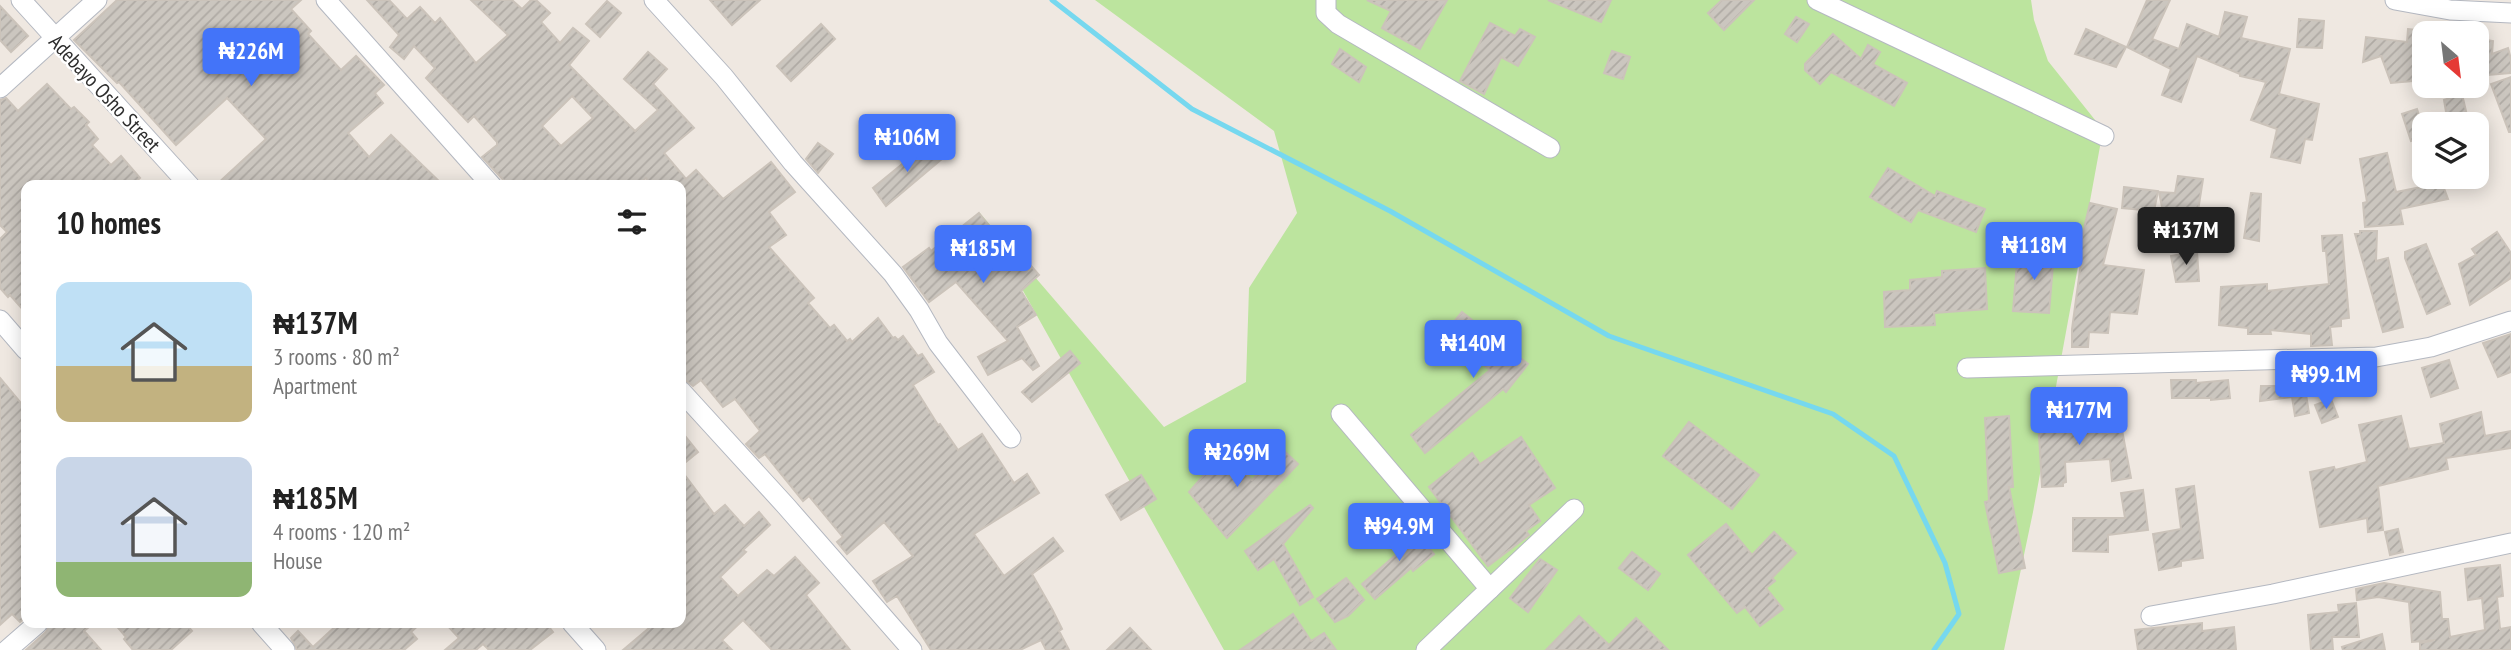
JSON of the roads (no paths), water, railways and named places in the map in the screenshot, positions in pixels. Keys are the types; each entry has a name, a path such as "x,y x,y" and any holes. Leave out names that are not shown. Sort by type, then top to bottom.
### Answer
{"street":[{"name":"Adebayo Osho Street","path":"21,0 184,180"},
{"path":"0,88 97,0"},
{"path":"326,0 487,180"},
{"path":"654,0 724,77 793,163 892,274 919,310 938,343 1011,438"},
{"path":"1326,0 1326,13 1338,24 1550,148"},
{"path":"1817,0 2104,136"},
{"path":"2395,0 2450,10 2511,13"},
{"path":"0,320 21,344"},
{"path":"1967,368 2376,357 2431,346 2511,321"},
{"path":"686,396 912,650"},
{"path":"1341,414 1490,589"},
{"path":"1426,650 1574,509"},
{"path":"2151,616 2273,594 2511,543"},
{"path":"7,650 32,628"},
{"path":"265,628 285,650"},
{"path":"576,628 596,650"}],"waterway":[{"path":"1052,0 1192,109 1390,211 1609,336 1833,414 1894,456 1945,563 1959,614 1934,650"}]}
